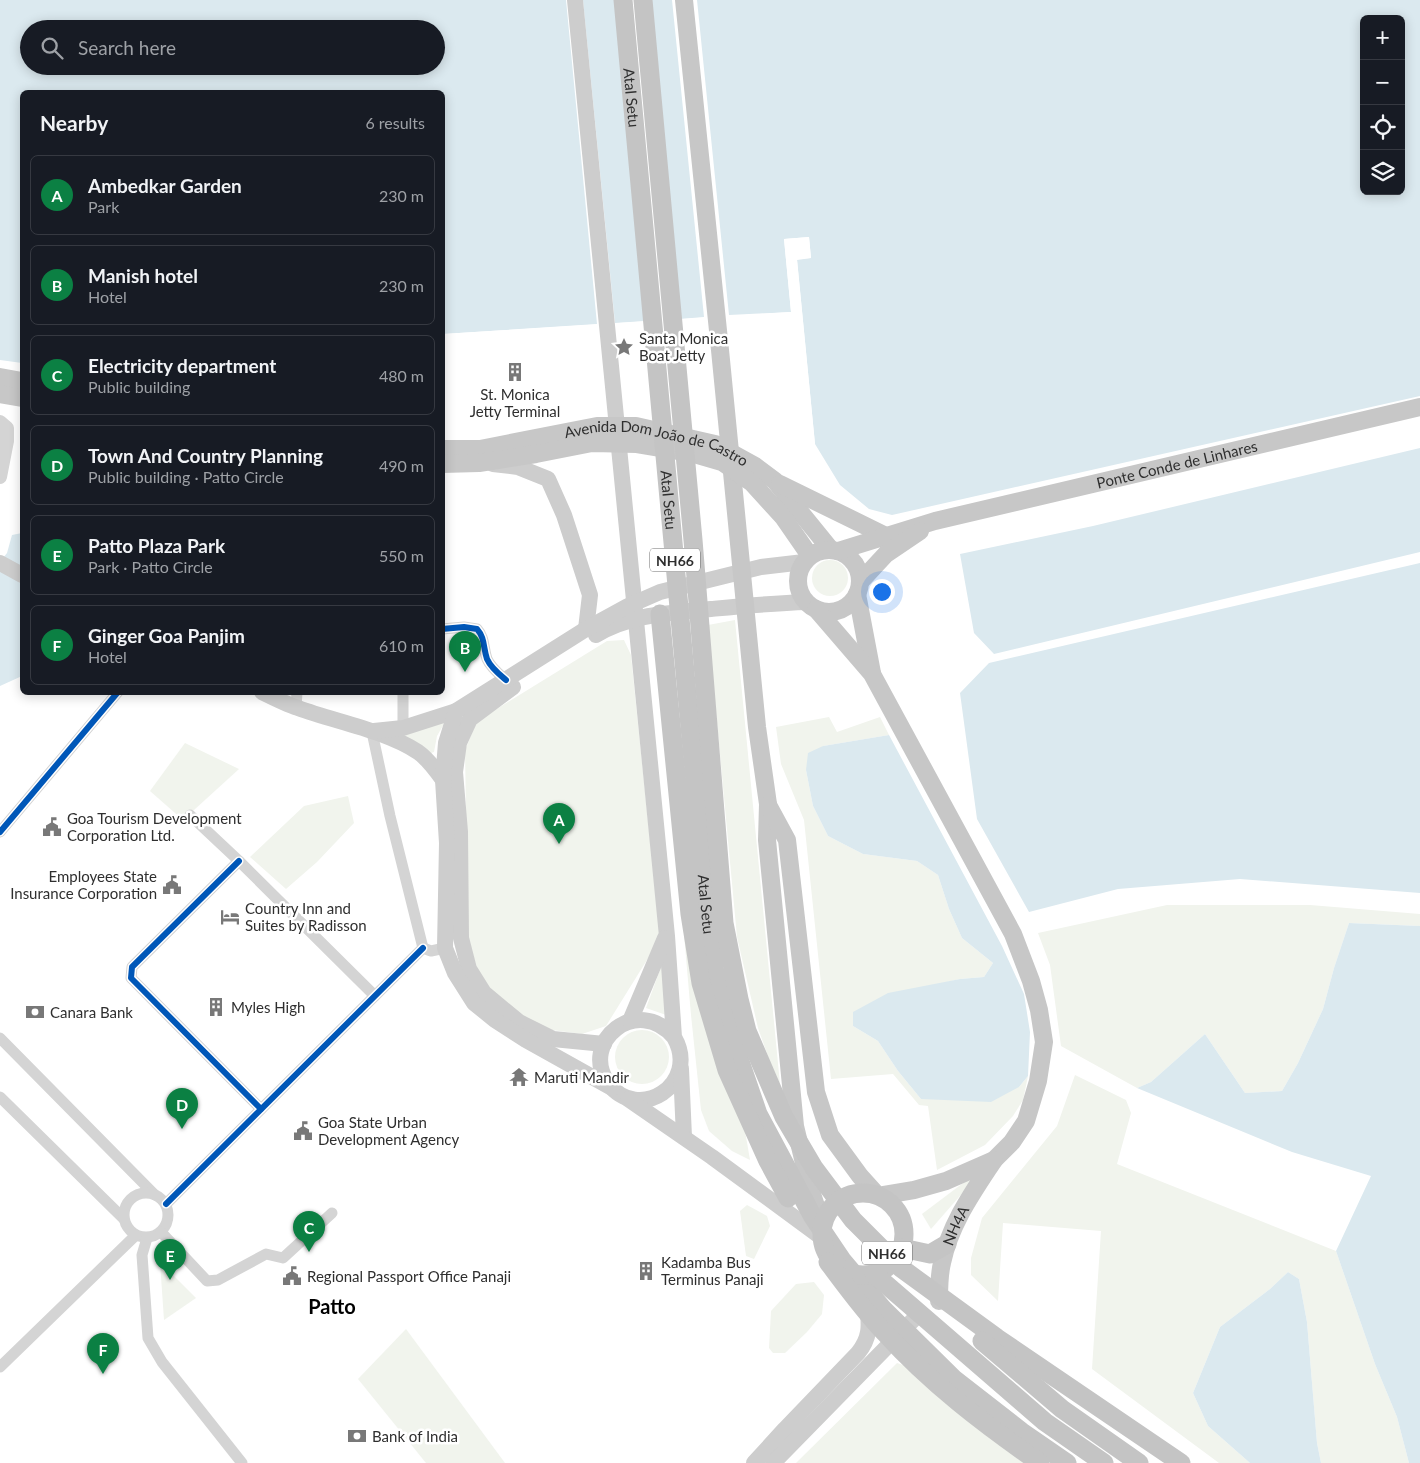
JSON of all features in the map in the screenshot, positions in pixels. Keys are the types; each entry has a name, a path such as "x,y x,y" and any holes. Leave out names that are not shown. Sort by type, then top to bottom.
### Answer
{"highway":[{"name":"Atal Setu","path":"623,0 708,922 714,968 730,1035 758,1114 812,1217 842,1260 883,1309 954,1379 1022,1432 1067,1463"},
{"name":"Atal Setu","path":"643,0 694,540 724,923 747,1030 784,1117 814,1168 854,1220 901,1268 997,1338 1181,1463"},
{"path":"654,616 694,942 701,983 710,1018 730,1078 768,1161 809,1233 827,1261 885,1334 928,1375 970,1411 1040,1463"},
{"path":"855,1193 867,1193 889,1202 898,1212 903,1223 904,1236 901,1251 889,1266 874,1274 853,1274 839,1268 828,1257 823,1247 822,1231 827,1213 834,1204 844,1197 855,1193"},
{"path":"901,1251 930,1254 947,1244"},
{"path":"901,1251 939,1301 981,1340 1062,1409 1139,1463"},
{"path":"874,1274 1044,1422 1104,1463"}],"main road":[{"path":"575,0 666,936 674,1037 680,1050 684,1137"},
{"path":"684,0 757,726 768,804 767,840 796,1126 822,1231"},
{"path":"0,377 20,385"},
{"path":"0,394 20,387"},
{"name":"Ponte Conde de Linhares","path":"834,550 935,521 1420,406"},
{"name":"Avenida Dom João de Castro","path":"445,449 480,449 597,426 636,426 715,444 755,466 775,482 834,550"},
{"name":"Avenida Dom João de Castro","path":"445,464 478,463 592,444 637,444 699,455 722,462 752,483 783,517 807,559"},
{"path":"478,463 518,467 548,479 564,515 590,594 586,629"},
{"path":"775,482 886,536"},
{"path":"604,1044 553,1039 519,1022 484,993 469,969 461,938 460,832 456,772 459,742 470,719 517,684 602,631 629,621 654,616 775,603 811,606 824,611 840,610 853,601 859,588 886,554 935,521"},
{"path":"372,732 403,728 456,711 586,629 628,606 660,592 761,566 807,559 823,550 834,550 846,554 857,566 872,674"},
{"path":"768,804 787,840 816,1092 830,1135 860,1176 878,1196 914,1190 946,1181 994,1160 1012,1142 1026,1121 1038,1080 1044,1042 1039,1010 1031,981 1012,934 872,674 801,595 798,578 800,570 807,559"},
{"path":"0,563 20,574"},
{"path":"643,600 646,602 649,614 654,616"},
{"path":"275,695 296,700 418,752 430,762 443,780"},
{"path":"456,711 446,742 443,780 447,843 445,948 455,973 474,1003 495,1020 526,1040 619,1092 822,1231"},
{"path":"630,1021 666,936"},
{"path":"674,1037 662,1026 654,1022 646,1020 630,1021 617,1028 604,1044 602,1068 604,1075 619,1092 641,1100 657,1096 671,1087 676,1080 681,1066"},
{"name":"NH4A","path":"939,1301 942,1263 947,1244 959,1216 994,1160"},
{"path":"754,1463 866,1342 869,1322 866,1300 853,1274"},
{"path":"773,1463 920,1313"}],"street":[{"path":"0,422 7,428 7,441 0,477"},
{"path":"445,629 464,627 477,629 483,636 487,659 493,668 506,680"},
{"path":"0,832 115,695"},
{"path":"403,695 403,728"},
{"path":"372,732 390,816 423,948"},
{"path":"190,815 375,996"},
{"path":"239,861 132,967 131,978 261,1109"},
{"path":"423,948 431,951 445,948"},
{"path":"166,1204 423,948"},
{"path":"0,1038 166,1204 168,1219 166,1226 161,1232 154,1236 141,1236 128,1229 124,1219 127,1203 132,1197 139,1194 148,1193 155,1195"},
{"path":"0,1097 124,1219"},
{"path":"161,1232 207,1281 218,1280 266,1254 284,1258 332,1213"},
{"path":"0,1367 141,1236"},
{"path":"141,1236 148,1338 162,1362 242,1463"}],"shaded area":[{"path":"0,0 1420,0 1420,396 892,515 869,509 840,485 815,444 797,259 811,258 809,237 784,239 791,312 445,334 445,90 20,90 20,363 0,360"},
{"path":"1420,448 1420,552 994,654 974,633 960,554 1093,526"},
{"path":"20,533 20,677 0,686 0,562 7,553 12,535"},
{"path":"830,560 837,561 843,565 847,571 847,585 843,591 837,595 830,596 823,595 817,591 813,585 812,578 813,571 817,565 823,561"},
{"path":"1420,563 1420,893 1240,879 1118,889 1029,912 977,819 960,693 989,663"},
{"path":"735,620 780,1084 758,1028 737,937 708,625"},
{"path":"624,640 631,655 660,939 606,1026 582,1034 552,1030 525,1020 486,985 478,972 468,938 465,750 477,721 607,641"},
{"path":"659,646 750,1160 732,1151 709,1131 701,1110"},
{"path":"448,717 437,736 434,752 431,753 404,739 406,733"},
{"path":"829,717 837,732 880,717 889,735 823,746 806,770 813,806 828,836 863,854 917,861 938,875 949,909 962,938 993,963 984,977 960,979 934,985 853,1026 878,1041 898,1071 921,1099 1019,1087 1028,1076 1023,1100 1013,1116 985,1145 937,1170 928,1106 919,1105 893,1074 831,1079 804,820 781,764 776,727"},
{"path":"889,735 1002,946 1024,994 1030,1032 1028,1076 1019,1087 991,1102 921,1099 898,1071 878,1041 853,1026 853,1012 888,993 960,979 984,977 993,963 962,938 949,909 938,875 917,861 863,854 828,836 813,806 806,770 808,753 823,746"},
{"path":"185,743 239,769 183,820 150,791"},
{"path":"348,796 354,823 317,862 286,889 250,857 304,806"},
{"path":"1167,905 1310,905 1420,914 1420,926 1349,923 1323,1009 1298,1063 1282,1091 1245,1093 1205,1034 1151,1082 1137,1088 1061,1046 1050,965 1038,933"},
{"path":"1349,923 1420,926 1420,1463 1409,1463 1397,1417 1375,1364 1336,1251 1371,1176 1292,1152 1137,1088 1151,1082 1205,1034 1245,1093 1282,1091 1298,1063 1323,1009"},
{"path":"663,965 669,1016 646,1008"},
{"path":"642,1030 652,1032 661,1038 667,1047 669,1057 667,1067 661,1076 652,1082 642,1084 632,1082 623,1076 617,1067 615,1057 617,1047 623,1038 632,1032"},
{"path":"1075,1075 1126,1100 1131,1113 1117,1164 1336,1251 1375,1364 1397,1417 1409,1463 1321,1463 1317,1443 1307,1322 1299,1279 1288,1272 1270,1289 1220,1327 1193,1393 1208,1426 1250,1463 1219,1463 1092,1369 1101,1231 1003,1223 998,1301 971,1275 971,1258 982,1218 1057,1126"},
{"path":"987,1165 931,1229 922,1214"},
{"path":"747,1205 767,1216 770,1226 754,1259 746,1256 740,1211"},
{"path":"160,1262 196,1298 164,1320"},
{"path":"1288,1272 1299,1279 1307,1322 1317,1443 1321,1463 1250,1463 1208,1426 1193,1393 1220,1327 1270,1289"},
{"path":"814,1282 824,1295 822,1314 807,1332 785,1353 773,1353 769,1348 771,1311 796,1284"},
{"path":"406,1329 505,1463 426,1463 358,1379"},
{"path":"897,1363 915,1369 1025,1463 796,1463"}],"pier":[{"path":"566,0 583,0 615,323 645,321 615,0 650,0 680,319 704,317 672,0 697,0 729,315 791,312 784,239 809,237 811,258 797,260 815,444 812,444 794,259 796,257 808,256 807,240 787,241 793,311 791,314 445,337 445,334 597,324"}],"cycle path":[{"path":"445,629 464,627 477,629 483,639 487,659 495,671 506,680"},
{"path":"0,832 115,695"},
{"path":"239,861 132,967 131,978 261,1109"},
{"path":"166,1204 423,948"}],"place":[{"name":"Santa Monica Boat Jetty","path":"624,347"},
{"name":"St. Monica Jetty Terminal","path":"515,372"},
{"name":"Manish hotel","path":"465,672"},
{"name":"Goa Tourism Development Corporation Ltd.","path":"52,827"},
{"name":"Ambedkar Garden","path":"559,844"},
{"name":"Employees State Insurance Corporation","path":"172,885"},
{"name":"Country Inn and Suites by Radisson","path":"230,917"},
{"name":"Myles High","path":"216,1007"},
{"name":"Canara Bank","path":"35,1012"},
{"name":"Maruti Mandir","path":"519,1077"},
{"name":"Town And Country Planning","path":"182,1129"},
{"name":"Goa State Urban Development Agency","path":"303,1131"},
{"name":"Electricity department","path":"309,1252"},
{"name":"Kadamba Bus Terminus Panaji","path":"646,1271"},
{"name":"Regional Passport Office Panaji","path":"292,1276"},
{"name":"Patto Plaza Park","path":"170,1280"},
{"name":"Ginger Goa Panjim","path":"103,1374"},
{"name":"Bank of India","path":"357,1436"}],"district":[{"name":"Patto","path":"332,1306"}]}
